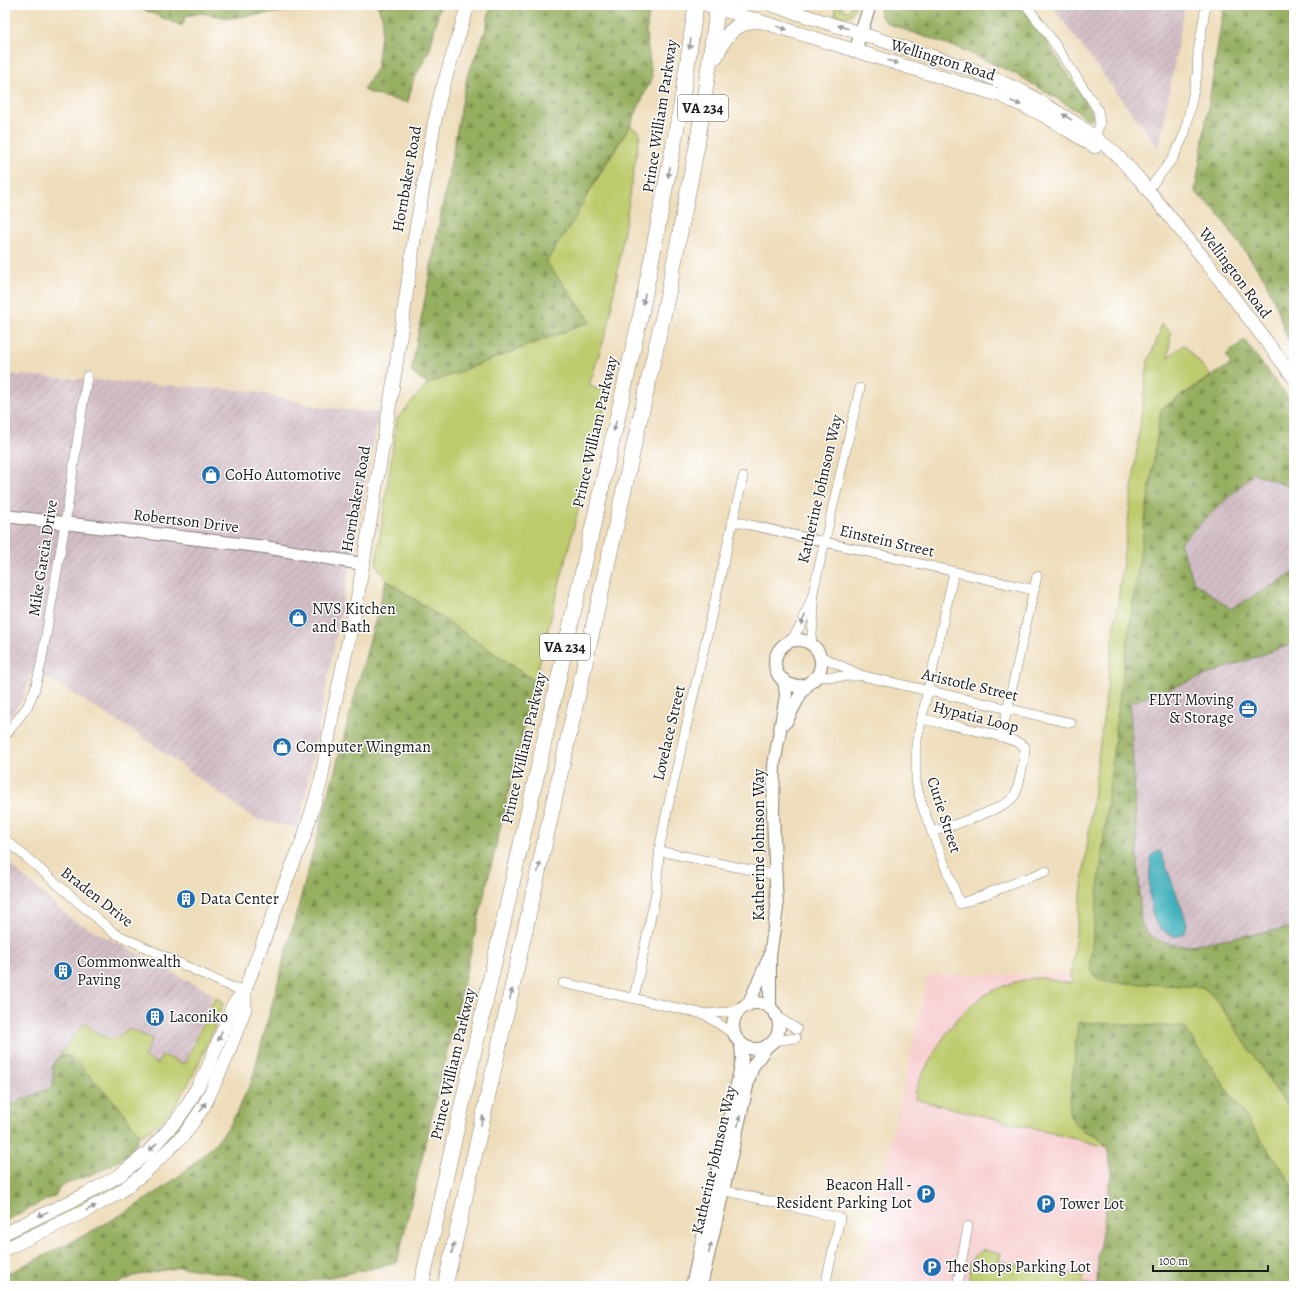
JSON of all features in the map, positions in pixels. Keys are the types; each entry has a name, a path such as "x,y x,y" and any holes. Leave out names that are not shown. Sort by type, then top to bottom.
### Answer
{"highway":[{"name":"Prince William Parkway","path":"421,1286 642,310 678,121 696,5"},
{"name":"VA 234","path":"445,1286 668,294 710,70 714,6"},
{"path":"710,70 726,35 739,24 757,20"}],"main road":[{"name":"Hornbaker Road","path":"5,1233 97,1188 120,1175 158,1142 177,1120 195,1093 207,1070 233,1005 245,990 313,814 356,606 395,373 414,240 434,124 441,93 468,5"},
{"name":"Wellington Road","path":"772,5 861,33 998,80 1049,106 1093,141 1148,190 1205,260 1294,378"},
{"name":"Wellington Road","path":"714,6 1002,96 1093,141"},
{"name":"Hornbaker Road","path":"5,1249 84,1212 120,1192 143,1174 184,1135 204,1106 226,1059 246,1009 245,990"}],"street":[{"path":"855,51 870,5"},
{"path":"1026,5 1098,110 1100,124 1093,141"},
{"path":"1148,190 1173,158 1185,133 1198,75 1198,52 1206,5"},
{"name":"Mike Garcia Drive","path":"5,736 27,707 35,689 65,524 87,376"},
{"name":"Katherine Johnson Way","path":"790,642 801,625 812,597 860,388"},
{"name":"Lovelace Street","path":"634,998 656,892 660,851 667,811 743,477"},
{"name":"Robertson Drive","path":"5,516 265,547 362,564"},
{"name":"Einstein Street","path":"733,521 1034,590"},
{"name":"Curie Street","path":"954,572 929,691 916,744 916,782 922,806 960,904 1046,871"},
{"path":"1001,737 1037,576"},
{"name":"Katherine Johnson Way","path":"811,645 814,611 812,597"},
{"path":"805,641 811,645 820,656 821,664 813,680 796,686 784,680 778,673 776,658 784,645 790,642 805,641"},
{"name":"Aristotle Street","path":"820,656 863,676 1071,723"},
{"name":"Aristotle Street","path":"813,680 863,676"},
{"name":"Katherine Johnson Way","path":"773,1012 770,956 777,908 773,815 774,765 786,695 784,680"},
{"name":"Katherine Johnson Way","path":"780,734 801,693 813,680"},
{"name":"Hypatia Loop","path":"922,719 1001,737 1021,744 1025,747 1025,756 1014,796 994,809 932,832"},
{"name":"Braden Drive","path":"5,839 114,933 231,987 245,990"},
{"path":"660,851 776,875"},
{"name":"Katherine Johnson Way","path":"743,1008 770,956"},
{"path":"563,983 704,1014 743,1008 760,1003 797,1029"},
{"path":"738,1038 733,1024 743,1008"},
{"path":"771,1043 779,1026 773,1012"},
{"path":"704,1014 754,1049 771,1043 796,1038"},
{"name":"Katherine Johnson Way","path":"692,1286 742,1059 738,1038"},
{"name":"Katherine Johnson Way","path":"701,1286 749,1078 753,1066 771,1043"},
{"path":"723,1190 840,1218 825,1286"},
{"path":"956,1286 968,1226"}],"shaded area":[{"path":"1051,5 1185,5 1159,149"},
{"path":"5,374 252,391 319,407 379,413 299,828 255,819 137,733 49,679 31,675 23,698 5,724"},
{"path":"1254,473 1294,489 1294,573 1231,609 1194,582 1180,542"},
{"path":"1294,643 1294,927 1185,946 1165,943 1147,933 1141,923 1130,703"},
{"path":"5,860 70,918 213,994 176,1084 74,1036 53,1065 53,1087 5,1107"},
{"path":"1071,974 1078,1022 1071,1138 1107,1147 1112,1173 1098,1256 1097,1286 859,1286 928,975"}],"green space":[{"path":"133,5 338,5 230,18 201,13 186,16 182,26"},
{"path":"377,5 440,5 430,49 413,81 408,102 386,98 363,90 377,68 383,19"},
{"path":"491,5 650,5 646,34 652,77 630,126 604,165 573,221 546,262 588,317 590,322 427,384 411,372 467,77 485,32"},
{"path":"825,5 835,7 836,5 846,5 840,8 847,11 852,7 849,5 856,5 851,15 844,17 835,15 836,9"},
{"path":"880,5 1019,5 1032,19 1089,107 1093,115 1091,120 1018,75 963,50 889,24 880,14"},
{"path":"1224,5 1294,5 1294,348 1286,336 1277,307 1264,278 1216,211 1195,192"},
{"path":"630,126 640,133 609,323 589,386 608,392 535,681 386,580 376,564 397,419 427,384 589,322 588,317 546,262"},
{"path":"1161,324 1171,332 1168,357 1184,345 1211,376 1161,409 1090,964 1202,987 1219,1003 1294,1117 1294,1187 1183,1027 1073,1078 1069,1113 1081,1130 1098,1136 1107,1147 915,1099 920,1078 940,1043 950,1028 972,1004 1000,987 1036,978 1072,983 1071,974 1148,362 1159,335"},
{"path":"1244,340 1294,406 1294,489 1254,473 1180,543 1194,582 1231,609 1294,573 1294,643 1130,703 1141,923 1147,933 1156,939 1165,943 1185,946 1294,927 1294,1117 1219,1003 1208,991 1202,987 1106,982 1095,976 1090,964 1118,707 1161,409 1231,364 1226,355"},
{"path":"386,580 535,681 397,1263 306,1282 301,1286 275,1286 241,1276 180,1267 134,1276 113,1286 5,1286 5,1275 92,1231 151,1196 178,1177 202,1156 223,1134 235,1116 251,1083"},
{"path":"215,997 224,1002 192,1078 168,1113 155,1126 139,1135 122,1110 72,1057 60,1055 84,1023 106,1038 116,1037 128,1028 152,1039 144,1057 158,1064 162,1055 185,1064"},
{"path":"1078,1022 1184,1027 1294,1187 1294,1286 1097,1286 1098,1256 1112,1173 1107,1147 1098,1136 1081,1130 1073,1122 1069,1113"},
{"path":"60,1055 72,1057 122,1110 139,1135 135,1145 128,1154 118,1161 106,1168 60,1186 56,1195 7,1220 5,1219 5,1107 53,1087 53,1065"},
{"path":"187,1115 170,1144 111,1192 5,1243 5,1238 98,1193"},
{"path":"983,1250 1001,1254 999,1261 1046,1271 1048,1268 1084,1277 1083,1283 1095,1286 977,1286 974,1280 971,1280 969,1266 975,1255"}],"water":[{"path":"1158,851 1161,852 1187,923 1185,932 1177,937 1160,928 1153,917 1151,909 1149,880 1151,862 1152,855"}],"place":[{"name":"CoHo Automotive","path":"211,475"},
{"name":"NVS Kitchen and Bath","path":"298,618"},
{"name":"FLYT Moving & Storage","path":"1248,709"},
{"name":"Computer Wingman","path":"282,747"},
{"name":"Data Center","path":"186,899"},
{"name":"Commonwealth Paving","path":"63,971"},
{"name":"Laconiko","path":"155,1017"},
{"name":"Beacon Hall - Resident Parking Lot","path":"926,1194"},
{"name":"Tower Lot","path":"1046,1204"},
{"name":"The Shops Parking Lot","path":"932,1267"}]}
